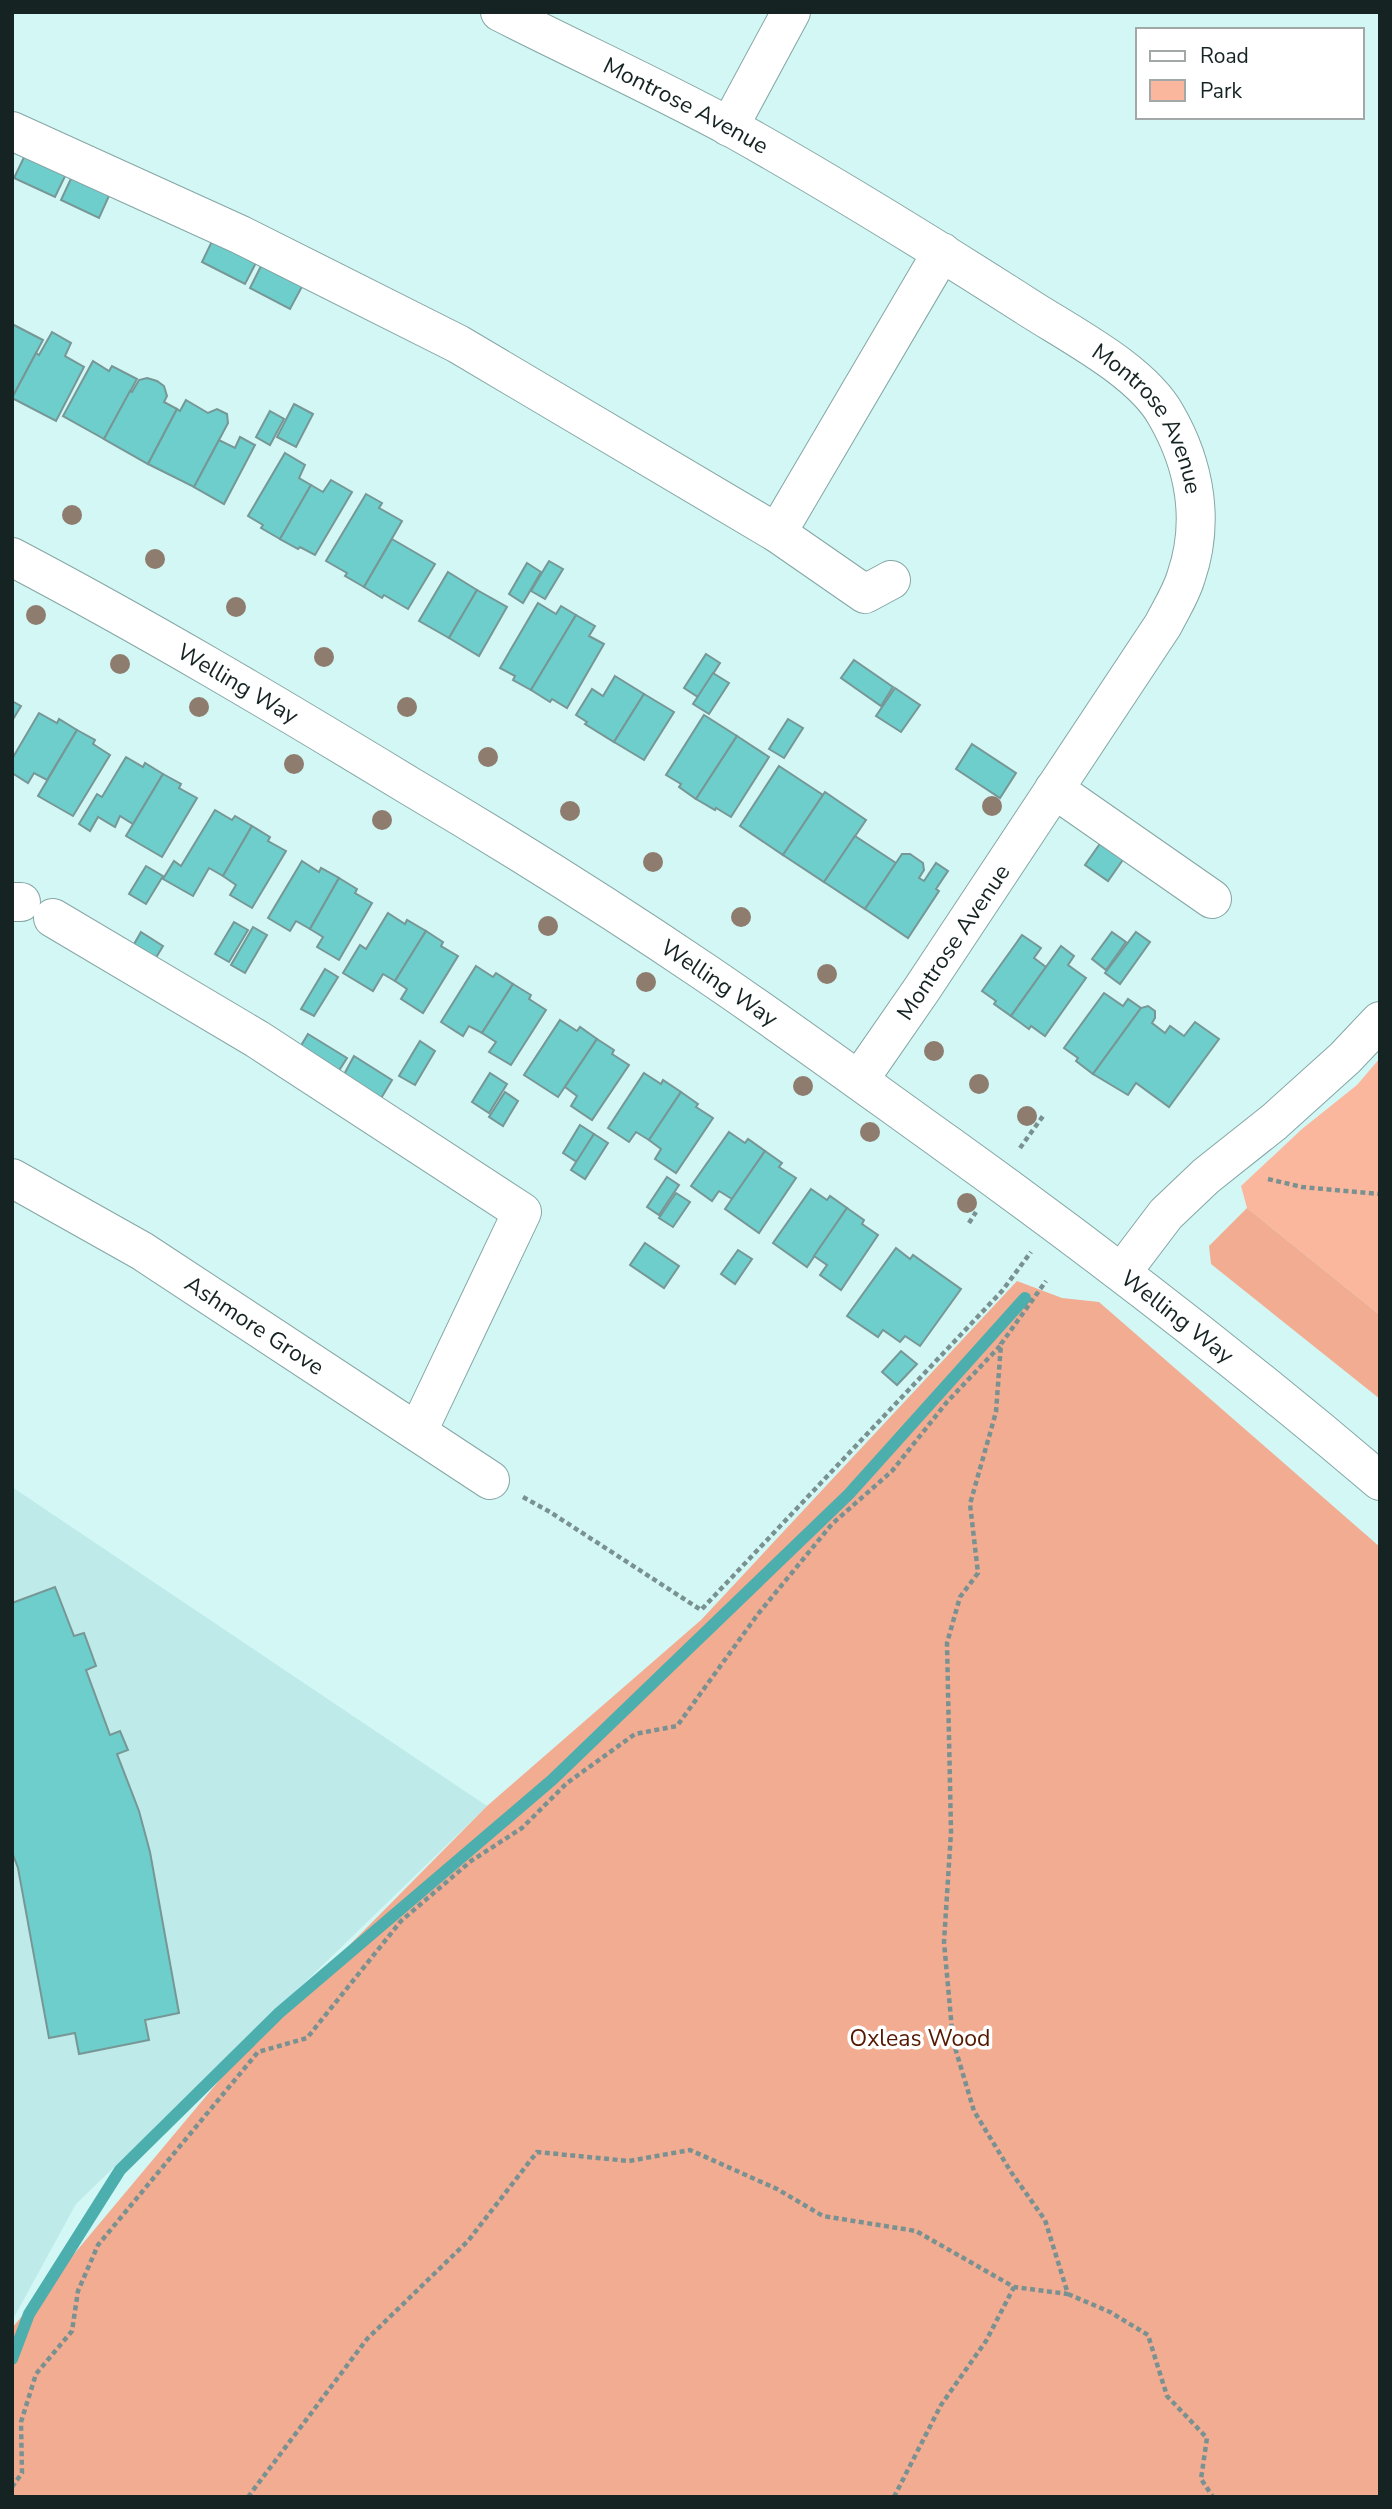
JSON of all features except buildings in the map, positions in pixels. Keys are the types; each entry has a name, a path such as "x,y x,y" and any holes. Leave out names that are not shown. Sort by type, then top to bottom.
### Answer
{"street":[{"name":"Montrose Avenue","path":"500,12 729,127 942,252 1117,365 1151,393 1166,414 1189,468 1196,498 1196,535 1186,578 1169,613 916,999 859,1080"},
{"path":"729,127 791,12"},
{"path":"12,131 241,234 458,344 777,533 865,594 891,580"},
{"path":"777,533 942,252"},
{"name":"Welling Way","path":"12,556 247,687 493,836 667,947 859,1080 1122,1272 1279,1396 1380,1481"},
{"path":"1054,789 1212,898"},
{"path":"29,907 257,1039 522,1212 418,1431"},
{"path":"1122,1272 1176,1204 1206,1176 1274,1122 1345,1058 1380,1021"},
{"name":"Ashmore Grove","path":"12,1178 142,1251 490,1480"}],"path":[{"path":"1020,1149 1043,1116"},
{"path":"1268,1179 1302,1187 1380,1194"},
{"path":"12,2487 22,2473 21,2422 36,2374 72,2331 78,2291 98,2245 258,2052 307,2038 401,1921 471,1861 522,1828 567,1783 635,1734 677,1726 758,1614 832,1524 892,1471 947,1402 1001,1344 1046,1281"},
{"path":"490,1480 550,1512 701,1610 1002,1291"},
{"path":"1001,1344 996,1412 970,1504 978,1573 960,1597 947,1643 951,1832 944,1942 953,2040 974,2111 1011,2172 1045,2220 1068,2294"},
{"path":"248,2497 367,2339 468,2241 537,2152 629,2161 690,2150 777,2189 823,2216 916,2231 1014,2287 1068,2294 1110,2312 1148,2335 1167,2396 1207,2438 1201,2479 1213,2497"},
{"path":"894,2497 941,2405 986,2341 1014,2287"}],"shaded area":[{"path":"12,1487 487,1806 76,2204 12,2321"}],"green space":[{"path":"1380,1058 1380,1315 1247,1208 1241,1186 1302,1129 1357,1085"},
{"path":"1247,1208 1380,1315 1380,1399 1211,1264 1209,1246"},
{"name":"Oxleas Wood","path":"1017,1281 1062,1298 1099,1302 1380,1547 1380,2497 12,2497 12,2328 238,2058 487,1806 701,1620"}],"waterway":[{"path":"12,2359 29,2314 120,2170 279,2013 552,1780 849,1494 1025,1298"}]}
